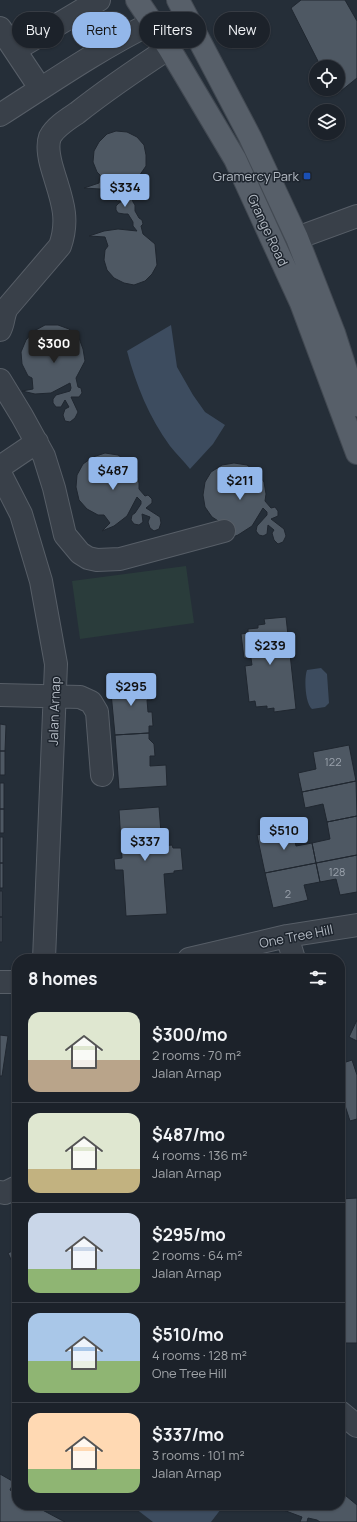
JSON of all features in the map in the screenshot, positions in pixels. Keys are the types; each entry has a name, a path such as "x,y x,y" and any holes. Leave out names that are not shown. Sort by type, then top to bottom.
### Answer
{"main road":[{"name":"Grange Road","path":"137,0 145,12"},
{"name":"Grange Road","path":"178,0 250,137 297,238 334,333 357,405"},
{"name":"Grange Road","path":"169,48 235,159 301,303 357,453"}],"street":[{"path":"15,50 100,0"},
{"path":"0,28 40,88"},
{"path":"0,115 40,88 139,30"},
{"path":"0,330 7,308 60,246 64,236 65,219 63,200 50,163 48,148 50,137 67,120 97,97 169,48"},
{"path":"297,238 357,216"},
{"path":"334,333 357,376"},
{"path":"0,380 15,403 44,456 54,488 65,535 75,548 88,558 97,560 120,559 224,531"},
{"path":"0,467 37,442"},
{"name":"Jalan Arnap","path":"0,472 21,514 41,581 56,664 44,954"},
{"path":"0,695 80,697 90,702 97,712 102,775"},
{"name":"One Tree Hill","path":"210,954 287,936 357,925"},
{"path":"287,936 292,954"},
{"path":"0,982 12,982"},
{"path":"0,1192 5,1193 12,1190"},
{"path":"345,1416 357,1426"}],"shaded area":[{"path":"186,566 194,623 80,639 72,581"}],"water":[{"path":"171,325 177,367 193,395 205,412 225,425 213,444 190,469 170,446 156,424 139,388 127,351"},
{"path":"321,668 327,674 329,703 325,707 312,709 308,702 305,684 306,674 307,670"},
{"path":"137,1510 220,1510 211,1522 153,1522"}],"building":[{"path":"301,0 345,0 357,21 357,78 345,88 345,60 317,60 291,8"},
{"path":"116,131 127,132 137,137 144,145 146,155 146,166 137,179 137,186 140,188 140,192 137,195 131,194 135,205 135,211 142,220 143,224 141,226 143,234 155,244 157,265 152,274 145,281 134,285 124,283 114,278 107,270 104,260 105,250 108,246 105,237 89,236 104,231 118,229 137,231 128,214 118,213 116,210 116,206 119,203 124,200 127,201 126,196 121,201 117,201 114,198 118,191 130,189 132,187 132,183 114,188 84,188 99,183 100,175 97,172 93,162 94,151 99,142 107,134"},
{"path":"45,325 58,325 69,329 79,338 83,349 85,361 76,378 78,387 81,388 82,393 79,397 71,397 78,412 75,418 70,422 65,421 63,415 65,409 69,407 65,400 61,407 56,407 53,403 53,399 56,395 70,391 70,383 51,393 35,394 22,391 33,389 32,378 28,376 22,364 21,352 26,340 34,331"},
{"path":"105,453 118,455 128,462 136,471 139,489 145,496 148,495 152,499 152,503 146,508 160,517 161,523 159,529 154,531 150,528 148,522 150,517 142,514 143,522 139,525 134,524 131,520 132,515 141,504 141,501 137,497 127,516 114,526 102,531 110,523 104,515 98,515 87,509 79,500 76,487 77,475 83,464 93,457"},
{"path":"234,463 247,465 257,473 264,482 266,494 265,501 271,508 275,507 278,511 278,516 271,519 284,529 286,536 283,542 278,544 274,540 272,533 274,530 268,525 267,534 263,536 259,535 256,531 257,526 267,515 267,512 263,508 252,526 238,535 226,540 223,524 212,517 205,507 203,495 205,482 211,472 222,465"},
{"path":"286,617 296,709 274,712 274,708 267,709 267,706 256,707 255,701 249,702 245,666 252,665 251,658 244,658 241,634 248,633 248,629 258,628 258,625 265,624 264,619"},
{"path":"150,680 152,700 147,700 148,712 152,712 153,726 149,726 149,733 115,735 110,682"},
{"path":"0,724 6,725 5,751 0,751"},
{"path":"149,733 149,739 154,744 155,756 150,756 150,766 166,765 167,786 119,789 115,735"},
{"path":"349,745 356,781 302,792 298,773 316,769 313,752"},
{"path":"0,751 5,751 5,775 0,775"},
{"path":"356,781 357,816 327,822 323,804 305,808 302,792"},
{"path":"0,783 4,783 4,809 0,809"},
{"path":"159,807 162,846 172,845 173,848 181,848 183,870 164,874 167,914 126,916 123,870 115,870 114,859 122,858 119,810"},
{"path":"0,809 4,809 4,833 0,833"},
{"path":"357,816 357,855 316,863 312,843 330,839 327,822"},
{"path":"292,828 296,846 312,843 316,863 265,873 257,835"},
{"path":"0,837 3,837 3,863 0,863"},
{"path":"357,855 357,892 340,895 336,879 320,882 316,863"},
{"path":"0,863 3,863 3,888 0,888"},
{"path":"316,863 320,882 304,885 308,900 273,908 265,873"},
{"path":"0,891 2,891 2,917 0,917"},
{"path":"0,917 2,917 2,942 0,942"},
{"path":"357,1020 357,1041 349,1037"},
{"path":"0,1035 8,1036 2,1076 0,1076"},
{"path":"352,1060 357,1075 357,1119 350,1121 345,1106 345,1062"},
{"path":"357,1198 357,1343 345,1343 345,1199"},
{"path":"12,1251 12,1261 8,1253"},
{"path":"0,1474 12,1481 10,1490 12,1491 12,1510 42,1510 65,1522 0,1522"},
{"path":"345,1495 357,1505 357,1522 320,1522 308,1518 307,1522 300,1522 302,1517 283,1510 345,1510"}],"place":[{"name":"Gramercy Park","path":"307,176"}]}
